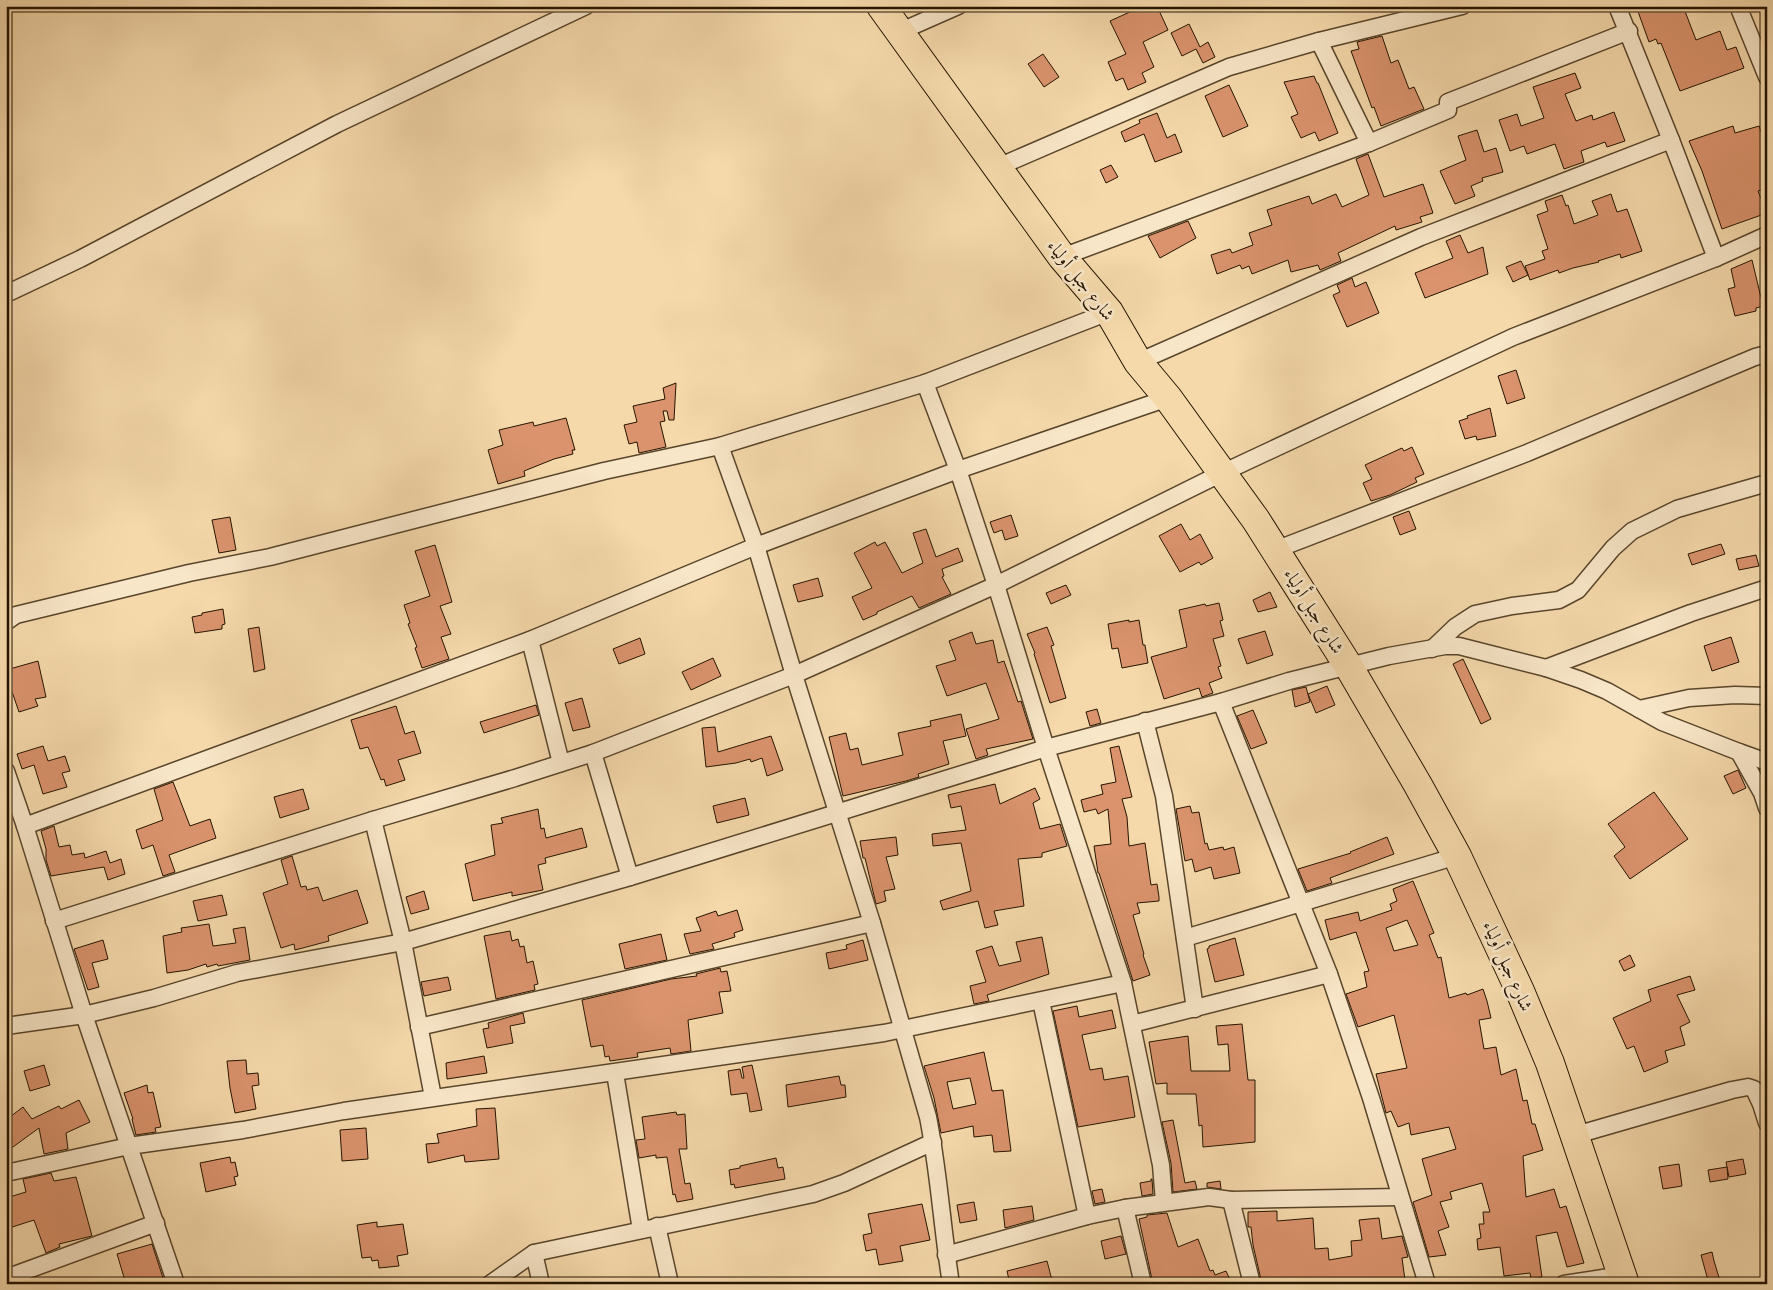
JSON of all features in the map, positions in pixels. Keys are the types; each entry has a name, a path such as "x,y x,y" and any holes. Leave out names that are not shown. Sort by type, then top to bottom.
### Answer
{"highway":[{"name":"شارع جبل أولياء","path":"881,6 1062,257 1109,312 1138,362 1168,398 1276,550 1349,667 1418,785 1457,856 1520,991 1550,1063 1624,1280"}],"street":[{"path":"6,294 80,258 337,124 586,6"},
{"path":"899,32 958,6"},
{"path":"998,167 1229,67 1319,41 1462,6"},
{"path":"1618,6 1716,258"},
{"path":"1738,6 1767,77"},
{"path":"1062,257 1369,143 1448,110 1448,102 1628,31"},
{"path":"1319,41 1369,143"},
{"path":"1138,362 1421,237 1671,140"},
{"path":"54,921 373,820 593,753 794,675 996,585 1222,473 1513,337 1716,258 1767,236"},
{"path":"6,622 16,615 189,573 270,558 595,474 720,446 925,383 1109,312"},
{"path":"1276,550 1527,453 1755,357 1767,354"},
{"path":"925,383 958,470 996,585 1046,748 1122,983 1161,1165 1164,1202"},
{"path":"25,826 530,640 756,546 958,470 1168,398"},
{"path":"720,446 756,546 904,1029 933,1142 951,1284"},
{"path":"1432,649 1455,627 1475,614 1512,606 1559,600 1578,590 1612,548 1632,530 1677,509 1767,483"},
{"path":"1546,668 1691,613 1767,588"},
{"path":"530,640 561,763"},
{"path":"6,1026 84,1016 154,998 237,973 403,942 630,877 1046,748 1145,720 1220,702 1289,681 1389,656 1445,646 1459,646 1546,668 1607,691 1662,722 1767,762"},
{"path":"1639,709 1689,698 1735,695 1767,696"},
{"path":"1220,702 1329,974 1371,1098 1427,1284"},
{"path":"1145,720 1164,796 1195,1009"},
{"path":"1739,752 1762,793 1767,808"},
{"path":"593,753 630,877"},
{"path":"6,771 84,1016 176,1284"},
{"path":"373,820 403,942 433,1097"},
{"path":"1185,938 1457,856"},
{"path":"419,1028 872,924"},
{"path":"1132,1024 1329,974"},
{"path":"6,1172 130,1146 243,1130 433,1097 615,1073 904,1029 1122,983"},
{"path":"1042,1001 1087,1216"},
{"path":"615,1073 641,1230"},
{"path":"1576,1135 1748,1087 1754,1089 1767,1123"},
{"path":"490,1284 534,1253 813,1194 844,1183 933,1142"},
{"path":"946,1255 1087,1216 1164,1202 1209,1197 1231,1200 1400,1197"},
{"path":"1231,1200 1252,1284"},
{"path":"1125,1208 1143,1284"},
{"path":"6,1278 156,1223"},
{"path":"657,1226 670,1284"},
{"path":"534,1253 541,1284"},
{"path":"1564,1284 1624,1280"}],"building":[{"path":"1143,6 1157,6 1168,30 1143,42 1154,67 1142,73 1146,82 1128,90 1123,78 1116,81 1108,62 1126,54 1110,21"},
{"path":"1636,6 1683,6 1696,40 1720,31 1727,50 1736,47 1744,68 1680,91 1661,43 1658,44 1656,39 1649,42"},
{"path":"1189,24 1200,47 1208,42 1215,57 1203,63 1196,49 1182,56 1171,33"},
{"path":"1382,36 1391,63 1398,60 1409,89 1414,87 1424,109 1381,126 1374,107 1372,108 1351,51 1359,49 1357,42"},
{"path":"1043,54 1059,77 1044,87 1028,64"},
{"path":"1575,73 1581,88 1565,94 1576,121 1592,115 1593,120 1614,112 1625,141 1607,147 1605,142 1581,151 1584,162 1564,169 1555,144 1527,154 1524,146 1510,151 1499,120 1517,114 1521,126 1544,118 1533,87"},
{"path":"1314,76 1338,133 1319,141 1315,132 1301,138 1291,117 1298,114 1284,82"},
{"path":"1229,85 1248,126 1223,137 1205,96"},
{"path":"1157,113 1167,138 1175,134 1182,152 1155,162 1144,134 1125,142 1121,132 1140,123 1139,120"},
{"path":"1733,126 1735,133 1759,126 1767,148 1767,188 1758,191 1767,213 1722,229 1702,171 1689,141"},
{"path":"1477,130 1484,152 1496,148 1503,172 1482,178 1483,181 1471,186 1475,196 1455,204 1440,171 1466,160 1458,136"},
{"path":"1368,154 1384,197 1423,184 1433,213 1420,217 1422,222 1396,230 1395,226 1338,253 1341,261 1320,270 1318,265 1291,272 1288,260 1252,274 1249,266 1242,269 1240,265 1217,274 1211,255 1230,249 1232,253 1253,245 1249,233 1272,225 1267,210 1309,196 1312,204 1336,194 1342,207 1369,195 1356,159"},
{"path":"1111,165 1118,177 1106,183 1100,170"},
{"path":"1611,194 1617,212 1627,209 1642,251 1621,258 1620,254 1559,273 1558,270 1530,280 1525,266 1545,259 1542,251 1548,249 1537,215 1548,211 1545,201 1562,195 1566,206 1568,205 1574,224 1598,215 1592,201"},
{"path":"1188,221 1196,238 1160,258 1148,236"},
{"path":"1460,235 1468,253 1483,247 1488,274 1425,298 1415,273 1453,258 1446,241"},
{"path":"1752,260 1763,306 1756,308 1756,311 1735,316 1728,289 1735,287 1731,269"},
{"path":"1521,261 1528,275 1513,282 1506,267"},
{"path":"1352,278 1355,287 1366,282 1379,313 1347,327 1333,295 1340,292 1337,285"},
{"path":"1516,370 1525,398 1507,404 1498,376"},
{"path":"676,383 674,420 669,420 667,411 663,411 665,421 660,422 666,447 639,453 637,442 629,444 624,425 637,422 633,406 665,399 663,388"},
{"path":"1490,408 1496,436 1477,440 1476,436 1465,439 1459,421 1468,418 1467,416"},
{"path":"566,418 575,450 572,450 573,454 554,459 524,471 525,476 498,484 488,450 503,445 499,430 533,422 534,426"},
{"path":"1412,447 1424,474 1415,478 1417,482 1390,495 1371,501 1363,483 1372,479 1365,465 1402,448 1404,451"},
{"path":"1409,511 1416,529 1400,535 1393,517"},
{"path":"1011,515 1018,536 1005,540 1002,530 994,533 990,522"},
{"path":"230,517 236,550 219,553 212,520"},
{"path":"1181,524 1190,540 1200,534 1213,558 1201,565 1199,562 1180,572 1159,536"},
{"path":"926,529 936,557 958,548 963,561 942,569 944,576 942,577 951,594 919,608 912,596 863,620 852,597 872,588 854,553 875,542 877,546 885,542 902,573 923,563 913,533"},
{"path":"1721,544 1725,554 1692,565 1688,554"},
{"path":"435,545 452,602 440,606 451,634 441,637 449,659 422,668 404,605 430,596 415,551"},
{"path":"1756,555 1759,566 1739,570 1736,559"},
{"path":"818,578 823,596 798,602 793,585"},
{"path":"1066,585 1071,595 1051,604 1046,593"},
{"path":"1270,592 1277,607 1258,612 1253,600"},
{"path":"1219,603 1223,620 1220,621 1224,636 1213,639 1221,666 1218,667 1222,678 1209,683 1213,693 1202,697 1199,688 1164,699 1151,657 1187,647 1179,610"},
{"path":"223,609 225,624 222,625 222,629 195,633 192,617"},
{"path":"1129,620 1129,622 1139,620 1148,663 1122,668 1118,648 1112,649 1108,624"},
{"path":"259,627 265,669 254,672 248,629"},
{"path":"1047,627 1054,645 1051,646 1066,698 1050,703 1035,653 1027,634"},
{"path":"1265,631 1273,655 1247,664 1238,639"},
{"path":"972,632 976,644 993,640 998,663 1004,661 1018,702 1021,701 1033,739 986,749 988,755 976,759 966,729 999,719 986,683 947,696 936,666 956,660 949,641"},
{"path":"1731,637 1739,662 1712,671 1704,646"},
{"path":"640,638 645,654 619,664 613,649"},
{"path":"713,658 721,676 691,690 682,672"},
{"path":"1463,659 1491,719 1481,724 1453,664"},
{"path":"38,661 46,697 35,699 38,706 19,712 9,683 6,684 6,670"},
{"path":"1327,686 1335,705 1316,713 1308,694"},
{"path":"1306,687 1310,702 1295,707 1292,690"},
{"path":"582,698 590,727 573,731 565,703"},
{"path":"536,705 539,715 484,733 480,722"},
{"path":"396,706 405,734 414,731 421,753 398,760 405,780 386,786 384,779 381,780 368,747 360,749 351,720"},
{"path":"1097,709 1101,723 1090,726 1086,712"},
{"path":"1253,710 1267,743 1251,749 1237,716"},
{"path":"961,714 966,736 943,741 949,764 918,774 919,777 906,781 843,796 829,737 846,733 850,750 858,748 862,765 903,755 898,733 931,726 930,721"},
{"path":"715,727 718,752 771,736 783,770 767,776 762,758 751,762 750,759 706,767 702,728"},
{"path":"43,746 48,761 65,756 70,771 62,773 67,787 43,794 34,765 22,769 17,754"},
{"path":"1119,746 1132,797 1122,799 1127,817 1129,846 1145,843 1151,885 1157,884 1159,897 1159,901 1137,903 1140,913 1133,915 1150,975 1133,981 1098,873 1094,846 1111,844 1108,809 1098,814 1096,809 1084,812 1081,800 1103,794 1101,785 1116,782 1110,748"},
{"path":"1738,770 1746,788 1733,794 1724,776"},
{"path":"173,782 190,826 210,819 216,838 169,855 175,872 163,876 153,845 142,849 136,830 163,820 154,789"},
{"path":"995,784 1000,804 1035,788 1040,799 1033,803 1040,829 1060,824 1067,846 1042,853 1042,857 1018,859 1024,906 994,911 998,925 985,928 978,901 943,910 940,901 971,891 961,843 933,846 932,834 966,830 961,806 951,808 948,795"},
{"path":"303,789 309,809 280,818 274,797"},
{"path":"1654,792 1688,839 1630,879 1614,856 1625,847 1608,824"},
{"path":"745,798 749,815 717,823 713,806"},
{"path":"1190,806 1192,813 1199,812 1205,844 1207,843 1209,850 1223,847 1224,850 1234,847 1240,873 1214,879 1211,867 1195,872 1192,859 1185,861 1176,809"},
{"path":"538,809 541,829 544,828 546,838 582,828 587,847 545,858 546,863 538,865 543,890 512,896 512,892 473,901 465,864 495,855 491,825 503,823 501,818"},
{"path":"54,826 59,847 70,845 72,855 84,853 85,858 106,851 110,863 121,859 125,874 108,880 104,867 51,876 41,831"},
{"path":"896,837 898,855 886,857 895,889 884,891 886,901 876,904 860,841"},
{"path":"1387,837 1394,854 1330,878 1332,883 1307,891 1298,869 1351,853"},
{"path":"292,856 301,887 306,886 307,890 318,887 323,901 357,890 368,923 328,936 329,941 295,950 294,944 281,948 263,893 288,884 281,860"},
{"path":"1413,881 1434,933 1429,935 1438,958 1441,957 1449,998 1466,993 1467,995 1483,989 1491,1018 1479,1020 1484,1049 1496,1047 1501,1075 1516,1069 1523,1101 1527,1100 1532,1124 1535,1124 1543,1150 1523,1156 1526,1197 1554,1189 1560,1208 1566,1206 1584,1263 1567,1267 1557,1232 1536,1236 1542,1277 1531,1279 1530,1273 1504,1276 1500,1247 1478,1250 1477,1239 1481,1238 1479,1224 1484,1224 1483,1212 1490,1212 1482,1183 1450,1192 1452,1199 1440,1202 1449,1227 1438,1231 1446,1255 1429,1257 1413,1202 1432,1195 1422,1159 1456,1149 1449,1127 1411,1135 1409,1123 1398,1127 1391,1111 1386,1113 1376,1074 1407,1068 1394,1015 1358,1027 1346,994 1367,987 1364,972 1369,971 1356,932 1330,940 1325,920 1358,912 1360,921 1392,910 1390,904 1397,901 1393,889","holes":["1407,920 1418,945 1394,951 1386,928"]},
{"path":"424,891 429,909 411,914 406,897"},
{"path":"222,895 227,915 198,921 193,901"},
{"path":"737,910 743,930 734,933 735,937 712,944 714,949 690,954 684,934 701,931 696,918 716,911 718,916"},
{"path":"209,924 213,946 236,943 233,929 245,927 250,960 207,967 206,964 188,970 167,973 163,936 182,932 181,928"},
{"path":"510,931 512,941 518,939 520,947 524,946 527,963 533,961 538,984 534,985 535,990 496,999 484,936"},
{"path":"661,934 667,960 625,969 619,944"},
{"path":"1042,937 1049,974 987,995 989,1001 974,1004 970,986 986,982 976,951 992,946 999,966 1021,961 1016,942"},
{"path":"1235,938 1244,975 1215,982 1207,949 1209,946"},
{"path":"103,940 108,959 92,963 99,987 88,990 74,949"},
{"path":"863,940 868,960 829,969 826,953 847,949 846,945"},
{"path":"1630,955 1635,966 1624,971 1619,961"},
{"path":"720,968 721,972 727,971 731,991 719,992 723,1013 688,1020 691,1051 671,1054 670,1048 637,1053 638,1057 610,1061 609,1056 605,1057 603,1045 591,1047 582,1000 671,979 697,976 696,974"},
{"path":"1690,976 1695,990 1677,995 1690,1022 1680,1027 1685,1045 1665,1051 1668,1062 1644,1072 1634,1046 1627,1049 1613,1018 1651,1001 1648,990"},
{"path":"448,977 451,990 424,996 421,982"},
{"path":"1077,1006 1079,1017 1112,1010 1116,1028 1082,1035 1090,1070 1102,1068 1104,1080 1128,1076 1135,1117 1078,1127 1053,1011"},
{"path":"523,1013 525,1023 510,1026 513,1043 487,1048 483,1029 489,1028 488,1023"},
{"path":"1242,1024 1248,1080 1255,1080 1255,1142 1203,1147 1202,1125 1199,1126 1196,1094 1167,1094 1167,1083 1156,1084 1149,1042 1188,1036 1191,1071 1230,1071 1228,1044 1218,1045 1216,1026"},
{"path":"984,1052 992,1091 1003,1090 1011,1151 994,1152 992,1135 974,1137 973,1126 941,1133 934,1098 924,1066","holes":["970,1078 976,1104 953,1109 947,1082"]},
{"path":"484,1056 487,1073 447,1079 446,1063"},
{"path":"246,1060 247,1074 258,1073 259,1085 252,1086 256,1109 235,1113 227,1061"},
{"path":"44,1065 50,1085 30,1091 24,1071"},
{"path":"752,1065 762,1110 750,1112 747,1093 731,1095 728,1071 740,1069 742,1078 744,1078 742,1067"},
{"path":"839,1076 841,1085 845,1085 846,1097 788,1107 786,1085"},
{"path":"147,1085 148,1093 153,1092 161,1127 155,1128 156,1132 136,1135 133,1119 124,1093"},
{"path":"79,1100 90,1122 66,1133 68,1149 44,1154 39,1128 6,1152 6,1120 23,1107 32,1119 59,1106 61,1109"},
{"path":"495,1108 499,1159 465,1162 464,1155 428,1163 426,1144 439,1143 437,1134 477,1126 476,1109"},
{"path":"676,1112 677,1115 685,1114 687,1149 679,1149 685,1184 690,1183 693,1199 677,1202 675,1194 673,1195 667,1157 656,1158 656,1155 639,1158 636,1140 645,1139 642,1117"},
{"path":"1173,1120 1185,1183 1195,1181 1197,1189 1173,1192 1171,1163 1162,1122"},
{"path":"366,1128 368,1159 342,1161 340,1130"},
{"path":"230,1157 231,1163 235,1162 238,1176 234,1177 236,1185 206,1192 200,1163"},
{"path":"776,1158 778,1168 783,1167 785,1179 735,1188 734,1184 731,1185 729,1170"},
{"path":"1743,1159 1746,1174 1729,1177 1726,1162"},
{"path":"1679,1164 1682,1186 1663,1189 1659,1167"},
{"path":"1727,1167 1728,1179 1710,1182 1708,1170"},
{"path":"51,1173 54,1181 76,1177 92,1236 59,1244 60,1247 46,1253 34,1220 6,1229 6,1198 26,1192 23,1179"},
{"path":"1151,1179 1153,1194 1142,1196 1140,1183 1151,1181"},
{"path":"1220,1181 1221,1189 1207,1187 1207,1183"},
{"path":"1102,1189 1105,1202 1095,1204 1092,1191"},
{"path":"974,1202 977,1220 960,1223 957,1205"},
{"path":"922,1204 930,1240 900,1246 903,1261 879,1265 876,1249 866,1251 863,1235 872,1233 868,1214"},
{"path":"1032,1206 1034,1220 1005,1228 1003,1210"},
{"path":"1277,1211 1277,1221 1313,1218 1315,1249 1328,1248 1329,1260 1352,1256 1351,1241 1362,1240 1359,1220 1379,1218 1382,1239 1402,1236 1408,1257 1402,1258 1405,1280 1382,1284 1306,1284 1305,1280 1262,1284 1251,1227 1248,1227 1248,1212"},
{"path":"1167,1213 1178,1247 1198,1239 1210,1271 1213,1270 1215,1275 1226,1271 1232,1284 1153,1284 1139,1219 1147,1217 1147,1215"},
{"path":"377,1222 377,1227 403,1224 408,1254 397,1256 399,1266 379,1268 378,1260 372,1261 371,1257 362,1258 357,1225"},
{"path":"1121,1236 1126,1254 1105,1259 1101,1241"},
{"path":"152,1244 165,1284 126,1284 117,1254"},
{"path":"1712,1252 1721,1284 1709,1284 1701,1255"},
{"path":"1047,1261 1053,1284 1010,1284 1007,1271"}]}
